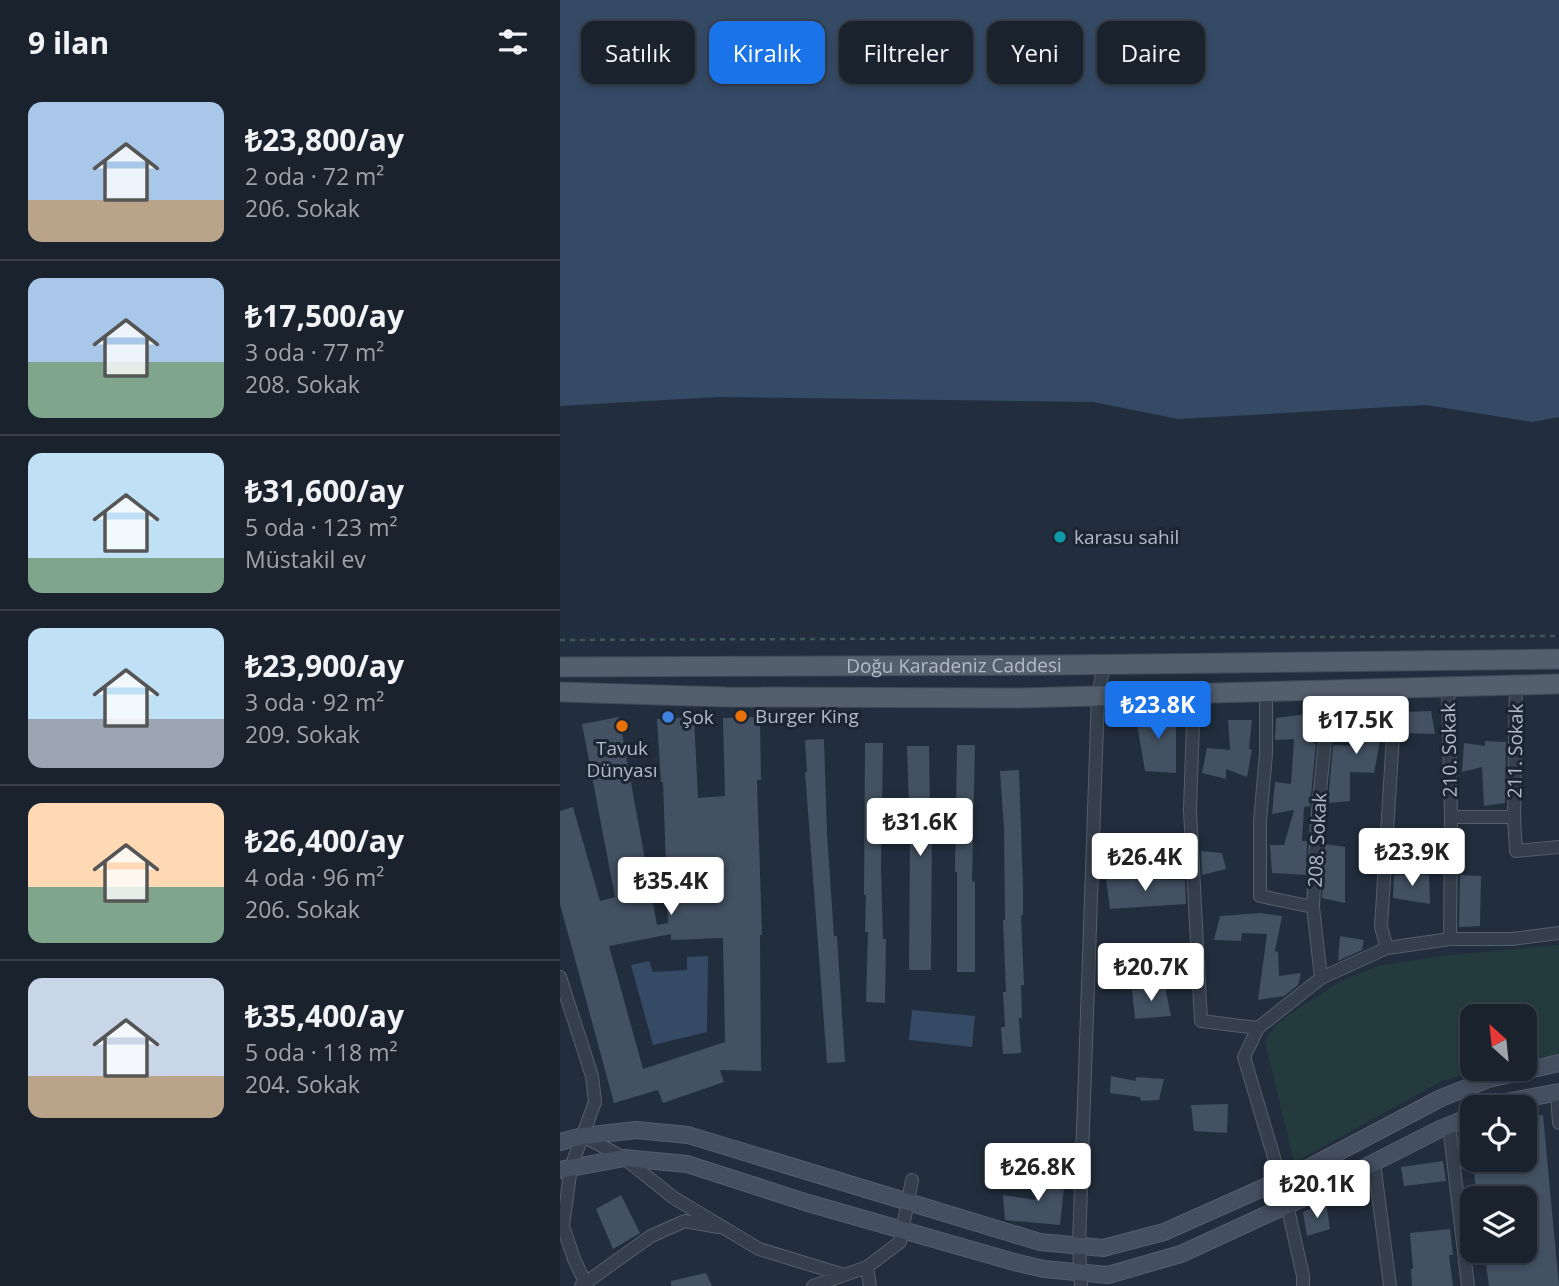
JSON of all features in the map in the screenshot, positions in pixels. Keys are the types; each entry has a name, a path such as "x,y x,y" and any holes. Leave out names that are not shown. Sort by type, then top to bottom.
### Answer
{"main road":[{"name":"Doğu Karadeniz Caddesi","path":"560,667 1104,665 1559,659"},
{"name":"Doğu Karadeniz Caddesi","path":"560,692 737,697 1018,698 1559,684"},
{"path":"565,1168 624,1158 687,1164 808,1203 1081,1279 1108,1275 1181,1254 1441,1098 1489,1079 1559,1063"},
{"path":"1537,1096 1558,1092"},
{"path":"560,1142 583,1136 636,1130 688,1135 1040,1242 1103,1248 1164,1232 1374,1163 1460,1121"}],"street":[{"path":"1081,1279 1079,1245 1098,695 1104,665"},
{"name":"211. Sokak","path":"1516,684 1516,851 1559,847"},
{"name":"210. Sokak","path":"1448,687 1450,939"},
{"path":"1387,948 1381,927 1396,688"},
{"name":"208. Sokak","path":"1321,978 1313,907 1317,821 1330,690"},
{"path":"1266,691 1266,754 1260,821 1260,896 1313,907"},
{"path":"1194,692 1190,810 1201,1021 1258,1028"},
{"path":"1451,817 1514,817"},
{"path":"1303,1286 1283,1192 1244,1057 1258,1028 1321,978 1387,948 1450,939 1512,939 1559,933"},
{"path":"560,977 592,1076 595,1102 583,1136 565,1168 560,1184"},
{"path":"1558,1092 1559,1123"},
{"path":"1449,1125 1468,1286"},
{"path":"583,1136 624,1158 674,1198 759,1249 844,1275"},
{"path":"1374,1163 1390,1286"},
{"path":"565,1168 563,1226 585,1285 651,1236 685,1221 725,1228"},
{"path":"813,1286 867,1267 900,1242 912,1180"},
{"path":"867,1267 870,1286"}],"path":[{"path":"560,640 1559,636"}],"green space":[{"path":"1559,945 1559,1054 1537,1058 1537,1004 1460,1004 1460,1076 1441,1081 1294,1163 1265,1041 1276,1025 1341,981 1378,966 1441,956"}],"water":[{"path":"560,0 1559,0 1559,417 1532,422 1426,405 1178,419 1093,402 718,397 560,406"},
{"path":"708,956 707,1032 653,1045 631,965 649,961 653,972 687,970 687,957"},
{"path":"912,1010 975,1016 972,1047 909,1040"}],"building":[{"path":"1431,711 1435,734 1403,733 1403,712"},
{"path":"1135,712 1176,712 1176,773 1145,771"},
{"path":"1357,712 1385,714 1374,773 1350,772 1350,801 1328,803 1333,745 1355,746"},
{"path":"1315,713 1313,743 1316,744 1310,806 1304,807 1302,841 1307,841 1306,875 1272,873 1270,845 1284,845 1294,810 1272,814 1275,782 1291,784 1294,739 1275,740 1276,718"},
{"path":"619,717 657,925 668,923 663,782 657,719 694,717 698,798 725,796 723,718 760,717 761,780 757,780 762,935 761,1071 720,1070 724,1082 663,1103 658,1090 614,1103 560,904 560,811 573,807 600,901 615,897 582,724","holes":["671,934 671,940 723,938 725,1042 643,1069 609,946"]},
{"path":"1228,720 1252,720 1249,749 1252,750 1247,777 1226,769 1226,779 1202,773 1207,748 1230,750"},
{"path":"824,739 827,834 845,1062 827,1063 805,772 805,740"},
{"path":"1485,741 1506,742 1505,803 1484,806 1482,767 1462,772 1464,743 1485,746"},
{"path":"865,743 883,743 881,868 883,939 886,939 885,1003 866,1002 868,932 865,932 864,895"},
{"path":"957,745 975,745 972,881 975,882 975,972 957,972"},
{"path":"907,746 929,746 932,811 931,970 909,970 910,839"},
{"path":"1019,770 1024,985 1021,985 1022,1018 1019,1018 1021,1053 1003,1054 1001,1027 1005,1027 1003,992 1006,992 1003,920 1004,830 1000,771"},
{"path":"1325,844 1345,847 1345,903 1322,898"},
{"path":"1201,851 1222,853 1226,869 1202,875"},
{"path":"1394,875 1429,875 1430,904 1393,898"},
{"path":"1460,875 1481,876 1480,926 1459,927"},
{"path":"1106,879 1185,880 1186,904 1110,909"},
{"path":"1260,913 1282,916 1275,951 1278,952 1279,976 1301,973 1298,985 1284,996 1258,1000 1267,934 1242,933 1241,941 1214,940 1220,916"},
{"path":"1340,936 1364,940 1362,950 1338,961"},
{"path":"1165,987 1171,1016 1135,1019 1132,990"},
{"path":"1111,1076 1136,1081 1136,1077 1164,1079 1159,1100 1141,1101 1140,1097 1110,1093"},
{"path":"1228,1104 1227,1133 1194,1131 1191,1105"},
{"path":"1543,1115 1559,1286 1489,1286 1486,1263 1537,1263 1537,1186 1476,1186 1474,1172 1537,1172 1537,1116"},
{"path":"1443,1161 1446,1181 1404,1186 1401,1167"},
{"path":"1037,1173 1065,1178 1060,1225 1005,1220 1003,1195 1035,1200"},
{"path":"621,1195 640,1233 613,1249 596,1209"},
{"path":"1326,1202 1330,1229 1307,1236 1303,1212"},
{"path":"1450,1229 1453,1255 1449,1255 1453,1286 1412,1286 1410,1233"},
{"path":"706,1273 712,1286 671,1286 671,1281"}],"place":[{"name":"karasu sahil","path":"1060,537"},
{"name":"Burger King","path":"741,716"},
{"name":"Şok","path":"668,717"},
{"name":"Tavuk Dünyası","path":"622,726"}]}
